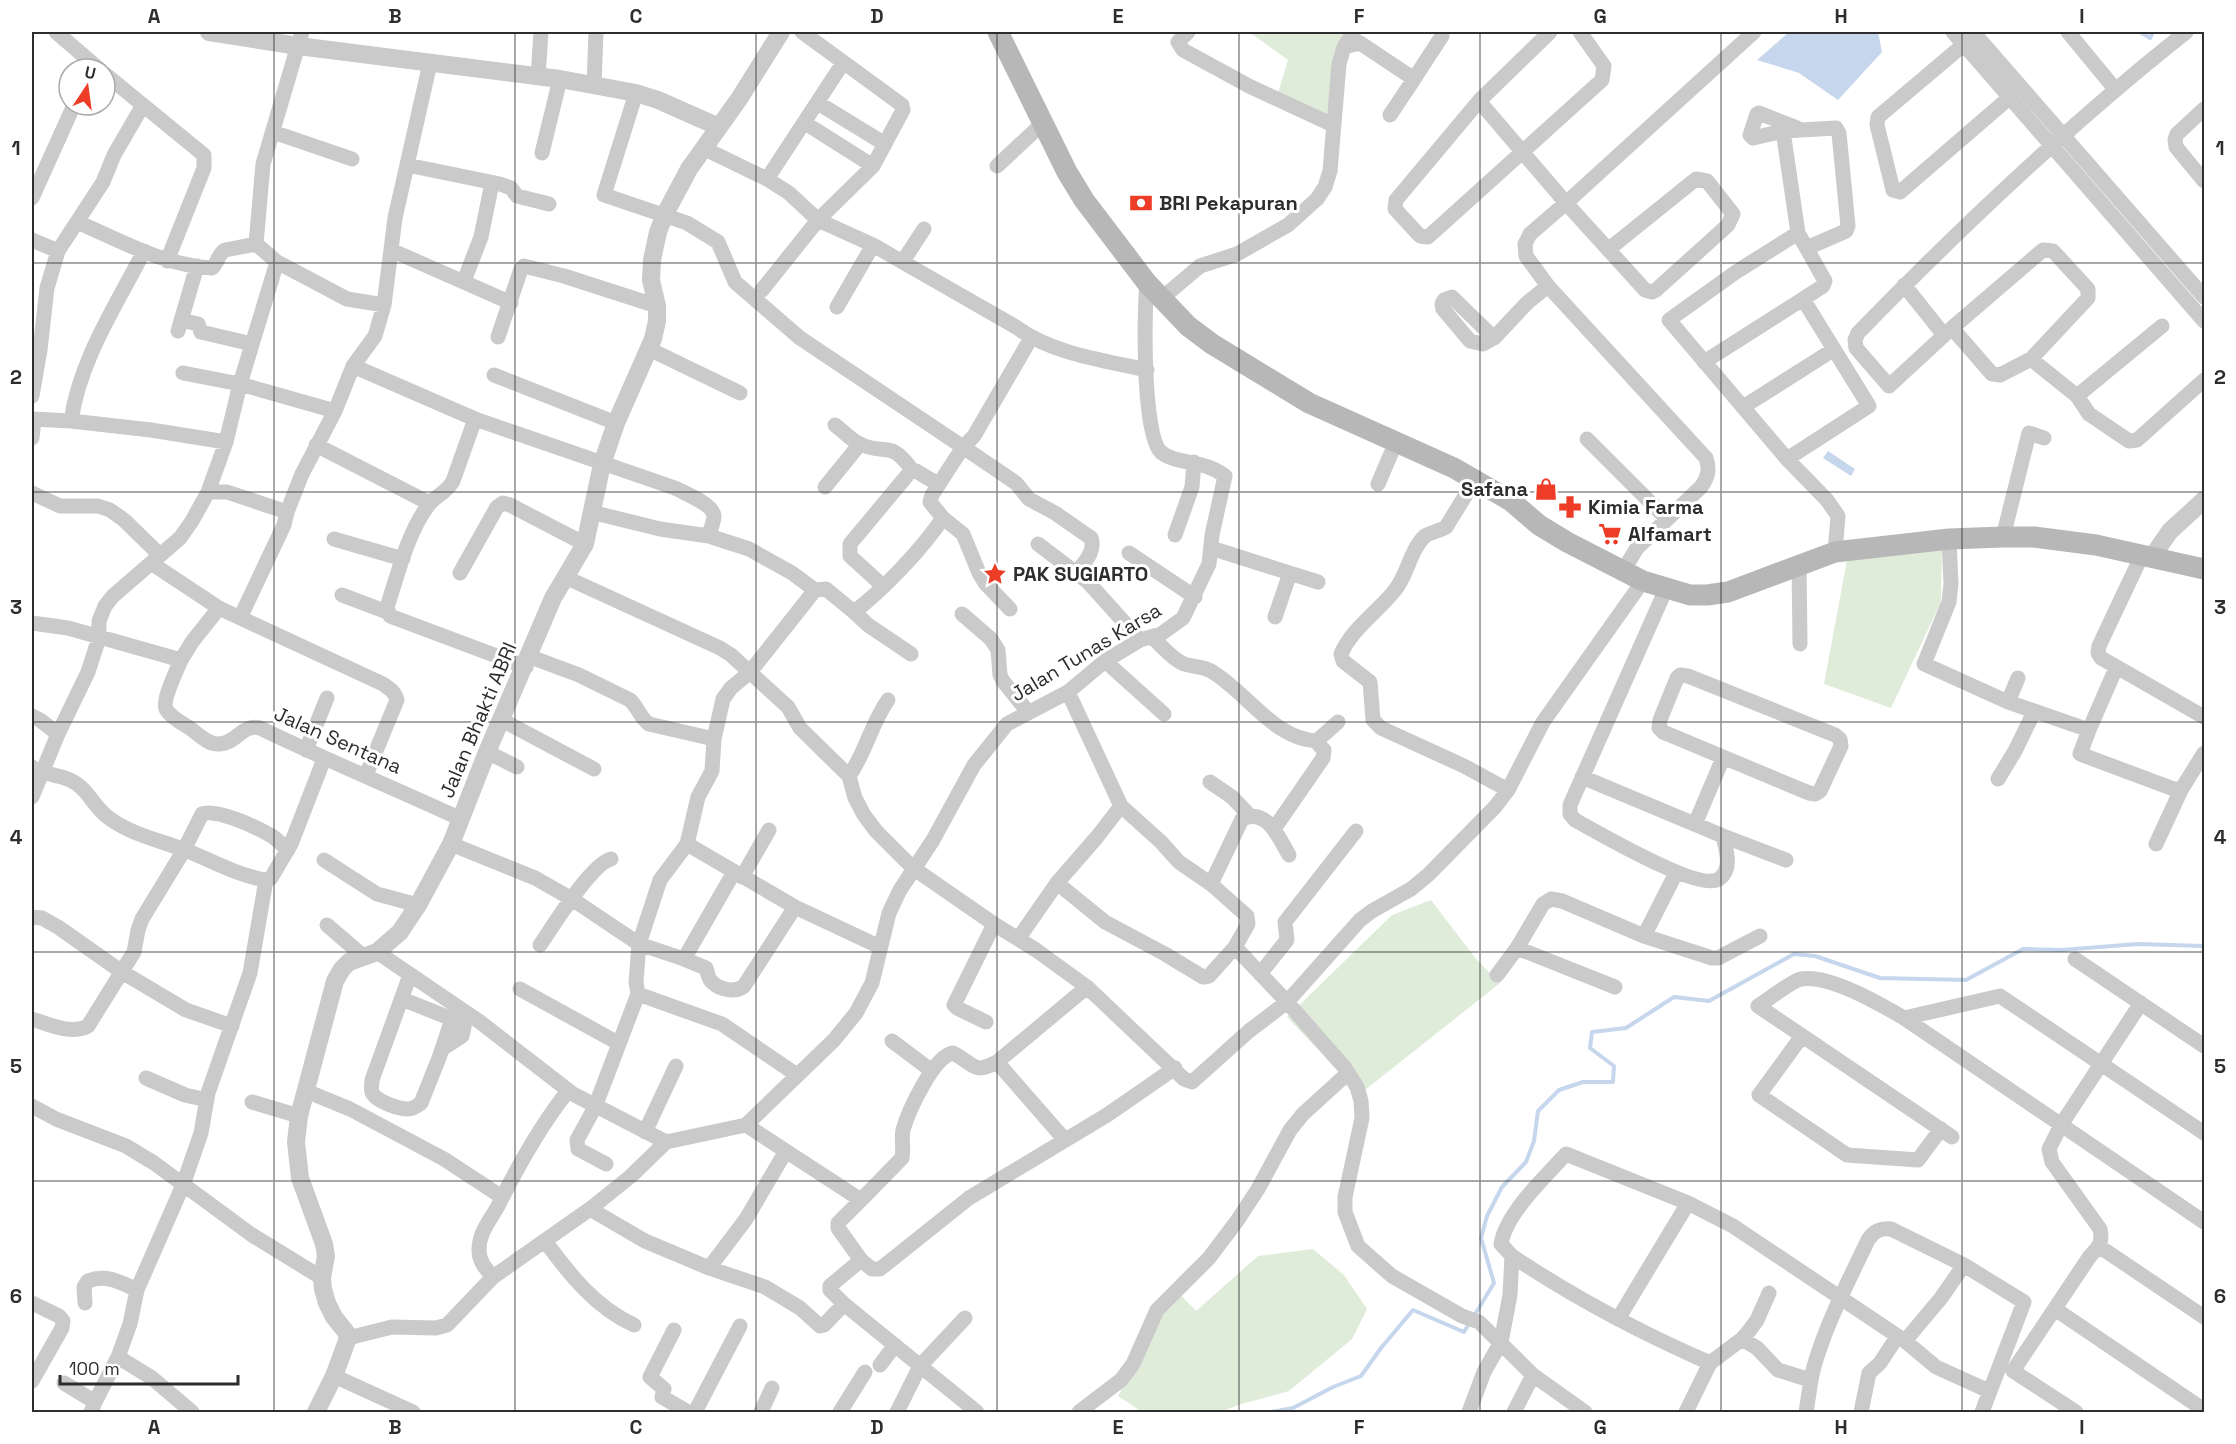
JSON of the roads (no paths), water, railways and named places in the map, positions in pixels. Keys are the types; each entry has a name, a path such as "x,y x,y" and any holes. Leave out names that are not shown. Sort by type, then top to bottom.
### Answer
{"main road":[{"path":"998,32 1067,172 1084,200 1147,283 1188,326 1238,360 1309,403 1476,480 1511,501 1539,525 1643,582 1698,595 1728,592 1835,552 1949,539 2003,537 2061,539 2205,569"}],"street":[{"path":"56,32 84,57"},
{"path":"209,32 300,39 429,63 560,79 636,93 658,100 719,127"},
{"path":"538,77 541,32"},
{"path":"594,86 597,32"},
{"name":"Jalan Bhakti ABRI","path":"348,1338 327,1303 322,1278 326,1256 324,1244 300,1178 296,1160 299,1116 335,981 349,962 370,954 400,932 418,905 451,844 527,662 565,577 585,544 602,464 616,423 649,349 657,321 657,306 651,280 652,260 658,232 665,214 689,169 739,99 780,32"},
{"path":"762,290 819,220 873,166 903,115 902,105 802,32"},
{"path":"1188,32 1178,42 1183,50 1230,76 1333,125"},
{"path":"1161,299 1200,266 1237,254 1288,225 1317,198 1325,187 1333,152 1333,125 1339,64 1344,47 1354,32"},
{"path":"1550,32 1479,101 1396,200 1395,209 1420,237 1428,237 1602,80 1604,66 1580,32"},
{"path":"1623,571 1637,548 1701,488 1707,478 1706,458 1548,286 1526,256 1525,244 1530,234 1754,32"},
{"path":"1953,32 1970,37 2205,321"},
{"path":"2068,32 2115,88"},
{"path":"1904,285 1948,331 1995,375 2000,375 2031,358 2089,295 2088,289 2053,251 2043,250 1948,331 1889,386 1856,348 1855,340 1858,333 1904,285 2058,141 2115,88 2186,32"},
{"path":"1390,116 1442,36"},
{"path":"1970,37 1878,117 1877,125 1893,190 1900,192 2009,98"},
{"path":"1970,37 2009,98 2058,141 2205,297"},
{"path":"256,244 263,164 300,39"},
{"path":"1344,47 1360,43 1414,79"},
{"path":"240,618 268,563 287,512 316,446 335,411 353,366 375,336 384,305 394,218 429,63"},
{"path":"767,179 843,63"},
{"path":"543,153 560,79"},
{"path":"117,85 202,152 205,162 167,261"},
{"path":"636,93 604,195 687,223 718,242 735,282 800,338 1016,483 1029,500 1055,513 1091,538 1093,546 1091,552 1076,573"},
{"path":"1479,101 1521,152 1645,290 1652,292 1728,225 1733,214 1732,210 1707,181 1696,179 1609,249"},
{"path":"818,103 885,144"},
{"path":"32,396 47,288 58,251 103,182 114,155 143,105"},
{"path":"2205,109 2177,134 2175,139 2176,147 2205,181"},
{"path":"32,198 69,117"},
{"path":"805,123 873,166"},
{"path":"997,166 1044,123"},
{"path":"1704,362 1824,286 1825,281 1798,233 1791,130 1835,128 1838,130 1849,224 1846,231 1807,248"},
{"path":"273,132 352,159"},
{"path":"703,148 767,179 789,192 819,220 903,261 1031,338 1052,346 1148,370"},
{"path":"407,165 511,188 517,196 549,204"},
{"path":"464,281 481,237 492,183"},
{"path":"76,222 167,261 197,267 212,268 216,265 221,252 256,244"},
{"path":"903,261 924,229"},
{"path":"1798,233 1736,272 1669,320 1838,516 1835,552"},
{"path":"32,240 58,251"},
{"path":"256,244 277,262 347,299 384,305"},
{"path":"837,307 873,245"},
{"path":"391,250 511,303"},
{"path":"71,421 78,386 90,354 144,251"},
{"path":"32,797 37,770 58,734 88,672 99,638 99,621 105,606 113,596 180,538 208,492 226,442 240,384 277,262"},
{"path":"498,337 524,266 564,276 657,306"},
{"path":"197,267 179,325 198,324 201,332 252,344"},
{"name":"Jalan Tunas Karsa","path":"746,1125 834,1040 856,1013 872,983 889,913 900,890 933,840 984,751 1006,724 1068,692 1105,661 1146,638 1161,634 1183,618 1195,597 1209,564 1212,535 1226,476 1210,466 1169,457 1161,453 1154,444 1148,417 1145,303 1147,283"},
{"path":"1494,338 1527,303 1548,286"},
{"path":"1787,459 1869,406 1803,299"},
{"path":"2077,396 2162,326"},
{"path":"1011,609 985,583 963,534 943,519 930,502 938,484 963,447 974,436 1031,338"},
{"path":"649,349 740,393"},
{"path":"1743,407 1833,350"},
{"path":"2031,358 2077,396 2089,414 2129,441 2133,441 2205,380"},
{"path":"353,366 475,419 675,488 698,499 713,512 714,517 709,536"},
{"path":"183,373 240,384 335,411"},
{"path":"494,375 616,423"},
{"path":"387,612 403,559 419,520 429,504 448,490 453,481 475,419"},
{"path":"32,438 33,420 71,421 151,430 226,442"},
{"path":"835,425 860,444 895,451 912,470 938,484"},
{"path":"2003,537 2029,433 2044,438"},
{"path":"1587,439 1667,519"},
{"path":"1378,484 1396,442"},
{"path":"825,487 860,444"},
{"path":"316,446 429,504"},
{"path":"1175,535 1192,487 1194,462"},
{"path":"883,586 850,556 850,544 912,470"},
{"path":"1476,480 1446,527 1439,532 1428,534 1420,542 1397,588 1352,635 1341,654 1343,661 1370,681 1373,720 1381,728 1453,760 1508,790"},
{"path":"208,492 227,492 287,512"},
{"path":"32,493 60,506 98,506 110,510 124,520 155,559 219,608 384,684 396,694 395,706 366,775"},
{"path":"2205,500 2170,531 2147,556 2099,646 2098,653 2101,658 2116,668 2205,717"},
{"path":"460,573 497,507 503,503 585,544"},
{"path":"591,512 660,529 709,536 748,549 792,573 815,590 826,589 911,654"},
{"path":"854,612 870,600 930,537 943,519"},
{"path":"334,539 403,559"},
{"path":"1949,539 1952,584 1949,602 1924,664 2008,702 2089,730"},
{"path":"1038,544 1088,582 1146,638 1184,664 1204,667 1223,679 1245,696 1267,720 1278,727 1302,740 1318,741 1338,722"},
{"path":"1211,548 1318,582"},
{"path":"1129,553 1195,597"},
{"path":"1799,565 1800,644"},
{"path":"1275,617 1290,573"},
{"path":"565,577 720,648 750,672 788,707 800,728 849,776 855,798 864,815 876,831 914,868 1087,987 1184,1079 1192,1082 1249,1031 1287,1002 1360,920 1411,889 1428,875 1495,807 1508,790 1543,722 1643,582"},
{"path":"1666,589 1570,805 1570,814 1575,820 1676,873 1707,882 1720,878 1726,871 1728,860 1723,836"},
{"path":"606,1164 578,1149 576,1145 595,1107 638,994 636,982 639,944 660,880 687,844 698,797 712,771 714,739 723,699 731,688 750,672 815,590"},
{"path":"342,595 387,612 390,616 527,662 579,675 630,700 649,724 714,739"},
{"path":"32,623 68,628 181,660 219,608"},
{"path":"962,614 991,639 998,650 1000,675 1003,681 1028,712"},
{"name":"Jalan Sentana","path":"181,660 165,701 166,709 173,717 210,742 220,745 254,726 461,819"},
{"path":"1105,661 1164,714"},
{"path":"2116,668 2080,754 2181,790"},
{"path":"1680,675 1688,676 1834,735 1840,739 1841,746 1820,790 1815,794 1724,758 1663,732 1659,728 1660,720 1680,675"},
{"path":"2008,702 2018,678"},
{"path":"1057,883 1105,922 1203,977 1209,976 1234,947 1249,921 1247,916 1211,884 1179,862 1161,842 1121,806 1068,692"},
{"path":"306,750 327,698"},
{"path":"849,776 859,762 879,712 888,700"},
{"path":"1998,779 2034,712"},
{"path":"32,716 58,734"},
{"path":"502,720 594,769"},
{"path":"1274,829 1323,758 1324,750 1318,741"},
{"path":"488,752 517,767"},
{"path":"2156,844 2181,790 2205,753"},
{"path":"1695,824 1724,758"},
{"path":"37,770 70,780 82,788 108,818 130,831 184,850 237,874 266,880 272,878 288,850 324,759"},
{"path":"1582,777 1786,860"},
{"path":"1210,782 1232,797 1249,815"},
{"path":"1018,939 1057,883 1121,806"},
{"path":"32,1019 71,1029 84,1029 88,1026 134,952 142,919 184,850 199,816 204,812 244,823 272,836 288,850"},
{"path":"1211,884 1242,819 1249,815 1258,816 1274,829 1289,855"},
{"path":"684,959 769,830"},
{"path":"1260,974 1287,940 1285,922 1356,831"},
{"path":"451,844 535,878 572,899 639,944 706,969 711,982 730,990 740,990 795,907"},
{"path":"687,844 795,907 880,947"},
{"path":"540,945 572,899 602,864 611,858"},
{"path":"324,860 377,894 418,905"},
{"path":"1644,936 1676,873"},
{"path":"64,1383 93,1407 118,1357 137,1290 183,1185 201,1133 207,1100 250,973 266,880"},
{"path":"1497,975 1517,948 1543,904 1551,899 1562,901 1644,936 1712,958 1718,958 1760,936"},
{"path":"32,917 42,918 58,927 122,972 186,1010 232,1026"},
{"path":"986,1022 954,1005 994,924"},
{"path":"327,925 370,954 410,975 480,1022 568,1091 666,1142"},
{"path":"1234,947 1287,1002 1348,1072 1357,1087 1362,1118 1345,1197 1346,1212 1358,1246 1392,1276 1462,1316 1479,1322 1533,1375 1585,1413"},
{"path":"1517,948 1615,987"},
{"path":"2075,959 2205,1046"},
{"path":"402,999 452,1019 420,1103 408,1109 383,1102 374,1096 372,1080 410,975"},
{"path":"1803,1036 1759,1095 1847,1155 1918,1160 1946,1133 1803,1036 1758,1006 1799,980 1818,979 1874,1000 2205,1222"},
{"path":"1087,987 997,1062 980,1069 957,1055 949,1053 932,1071 904,1128 902,1158 838,1223 838,1228 861,1260 872,1269 880,1269 969,1198 1107,1115 1174,1068"},
{"path":"520,989 618,1043"},
{"path":"638,994 722,1024 797,1075"},
{"path":"1904,1018 2000,996 2205,1133"},
{"path":"2076,1413 2013,1371 2090,1256 2100,1246 2102,1236 2100,1229 2052,1162 2049,1149 2061,1125 2141,1003"},
{"path":"892,1041 932,1071"},
{"path":"997,1062 1065,1140"},
{"path":"645,1132 676,1066"},
{"path":"1079,1413 1121,1380 1133,1364 1157,1310 1209,1258 1237,1221 1258,1190 1290,1130 1303,1114 1348,1072"},
{"path":"146,1078 185,1095 207,1100"},
{"path":"306,1091 350,1110 444,1159 502,1197"},
{"path":"493,1277 480,1263 480,1239 483,1230 537,1134 568,1091"},
{"path":"252,1101 299,1116"},
{"path":"32,1107 126,1146 154,1163 252,1234 322,1278"},
{"path":"316,1413 334,1376 348,1338 392,1327 436,1328 447,1325 493,1277 590,1209 631,1176 666,1142 746,1125 861,1200"},
{"path":"709,1268 746,1219 786,1151"},
{"path":"1710,1363 1663,1342 1560,1287 1512,1256 1501,1244 1502,1233 1510,1218 1566,1154 1688,1203 1733,1226 1901,1339 1936,1366 1989,1391"},
{"path":"1618,1319 1688,1203"},
{"path":"590,1209 645,1241 709,1268 765,1287 801,1308 820,1326 824,1325 844,1304"},
{"path":"1806,1413 1810,1380 1840,1299 1868,1240 1874,1232 1883,1228 1891,1229 1964,1265 2024,1302 1982,1413"},
{"path":"545,1241 594,1301 618,1318 634,1325"},
{"path":"2100,1246 2205,1317"},
{"path":"1469,1413 1484,1372 1501,1342 1510,1296 1512,1256"},
{"path":"861,1260 830,1286 832,1294 977,1413"},
{"path":"1861,1413 1869,1373 1941,1298 1964,1265"},
{"path":"85,1303 84,1287 88,1281 99,1277 121,1282 137,1290"},
{"path":"1686,1413 1710,1363 1742,1339 1757,1320 1769,1293"},
{"path":"32,1303 59,1316 63,1322 62,1328 32,1381"},
{"path":"2055,1309 2199,1405"},
{"path":"897,1413 920,1366 965,1318"},
{"path":"695,1413 740,1326"},
{"path":"674,1330 650,1377 664,1389 662,1397 688,1413"},
{"path":"1742,1339 1758,1348 1778,1370 1810,1380"},
{"path":"880,1365 895,1345"},
{"path":"118,1357 152,1378 192,1413"},
{"path":"840,1413 865,1372"},
{"path":"1514,1413 1533,1375"},
{"path":"334,1376 413,1413"},
{"path":"760,1413 772,1388"}],"water":[{"path":"1789,32 1878,32 1882,52 1838,100 1799,73 1757,60"},
{"path":"1828,451 1855,469 1851,476 1823,458"}],"waterway":[{"path":"2140,32 2150,38 2153,32"},
{"path":"1474,1316 1494,1283 1481,1238 1487,1216 1502,1187 1526,1162 1534,1141 1538,1111 1559,1090 1583,1082 1613,1082 1614,1066 1590,1048 1592,1032 1626,1028 1674,997 1709,1001 1794,954 1815,956 1880,978 1966,980 2023,949 2061,950 2138,944 2204,946"},
{"path":"1272,1412 1293,1408 1333,1387 1361,1376 1413,1310 1464,1332 1470,1322"}],"place":[{"name":"BRI Pekapuran","path":"1141,203"},
{"name":"Safana","path":"1546,489"},
{"name":"Kimia Farma","path":"1570,507"},
{"name":"Alfamart","path":"1610,534"},
{"name":"PAK SUGIARTO","path":"995,574"}]}
